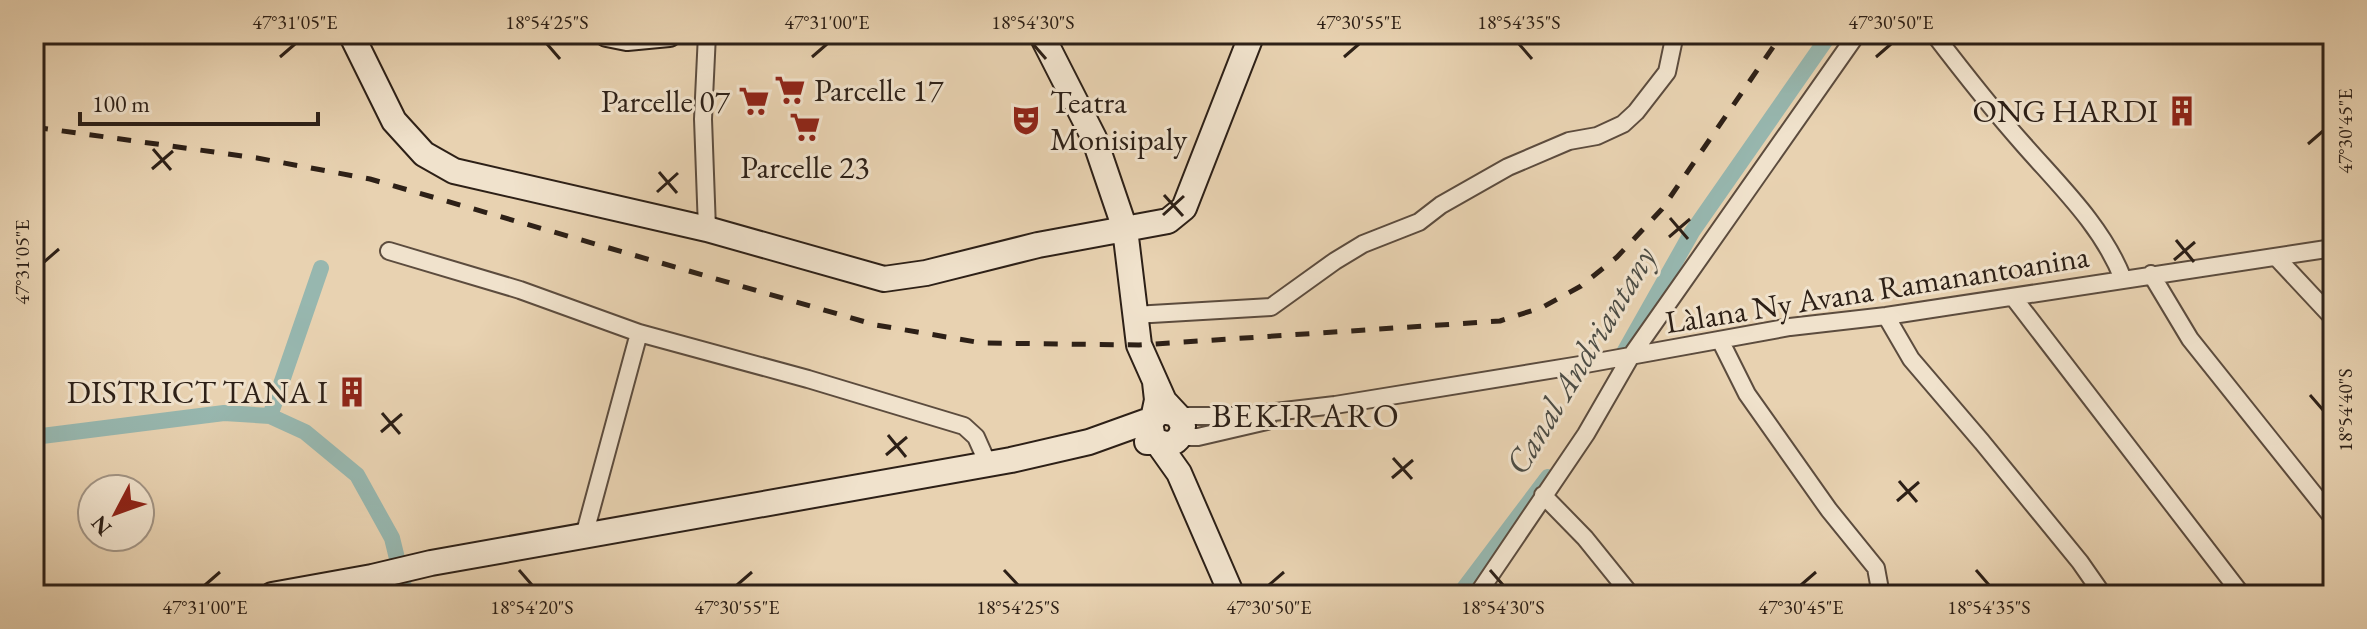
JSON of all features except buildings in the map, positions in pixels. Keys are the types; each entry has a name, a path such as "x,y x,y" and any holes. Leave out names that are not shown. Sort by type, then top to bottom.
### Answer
{"street":[{"path":"351,34 394,121 424,154 454,171 707,229 884,279 926,273 1038,245 1168,221 1184,208 1252,34"},
{"path":"607,34 627,38 669,34"},
{"path":"707,34 703,119 707,229"},
{"path":"1041,34 1094,138 1125,229 1139,345 1155,382 1157,400 1179,473 1232,595"},
{"path":"1134,315 1271,307 1363,244 1419,222 1441,205 1508,167 1569,141 1597,136 1623,124 1667,72 1675,34"},
{"path":"1477,595 1586,434 1631,356 1857,34"},
{"path":"1934,34 1975,89 2092,223 2116,259 2123,279"},
{"name":"Làlana Ny Avana Ramanantoanina","path":"1167,428 1198,437 1335,405 1790,327 1886,316 2333,248"},
{"path":"389,251 520,290 639,333 964,426 1000,462"},
{"path":"2276,257 2333,318"},
{"path":"2151,274 2190,339 2333,518"},
{"path":"2013,297 2242,595"},
{"path":"1886,316 1911,359 2080,562 2103,595"},
{"path":"584,536 639,333"},
{"path":"1720,340 1747,394 1829,510 1876,568 1881,595"},
{"path":"272,595 431,563 1000,462 1052,461 1134,442 1167,428"},
{"path":"1543,495 1585,538 1631,595"}],"waterway":[{"name":"Canal Andriantany","path":"1617,365 1692,232 1830,34"},
{"name":"Canal Andriantany","path":"270,416 321,268"},
{"name":"Canal Andriantany","path":"34,437 224,413 270,416 305,432 357,475 392,538 406,595"},
{"name":"Canal Andriantany","path":"1459,595 1548,477"}],"railway":[{"path":"34,127 257,158 370,179 876,325 982,343 1139,345 1500,321 1543,307 1581,286 1617,257 1662,209 1782,34"}],"place":[{"name":"Parcelle 17","path":"790,90"},
{"name":"Parcelle 07","path":"754,101"},
{"name":"ONG HARDI","path":"2182,111"},
{"name":"Teatra Monisipaly","path":"1026,120"},
{"name":"Parcelle 23","path":"805,127"},
{"name":"DISTRICT TANA I","path":"352,392"}],"district":[{"name":"BEKIRARO","path":"1306,415"}]}
